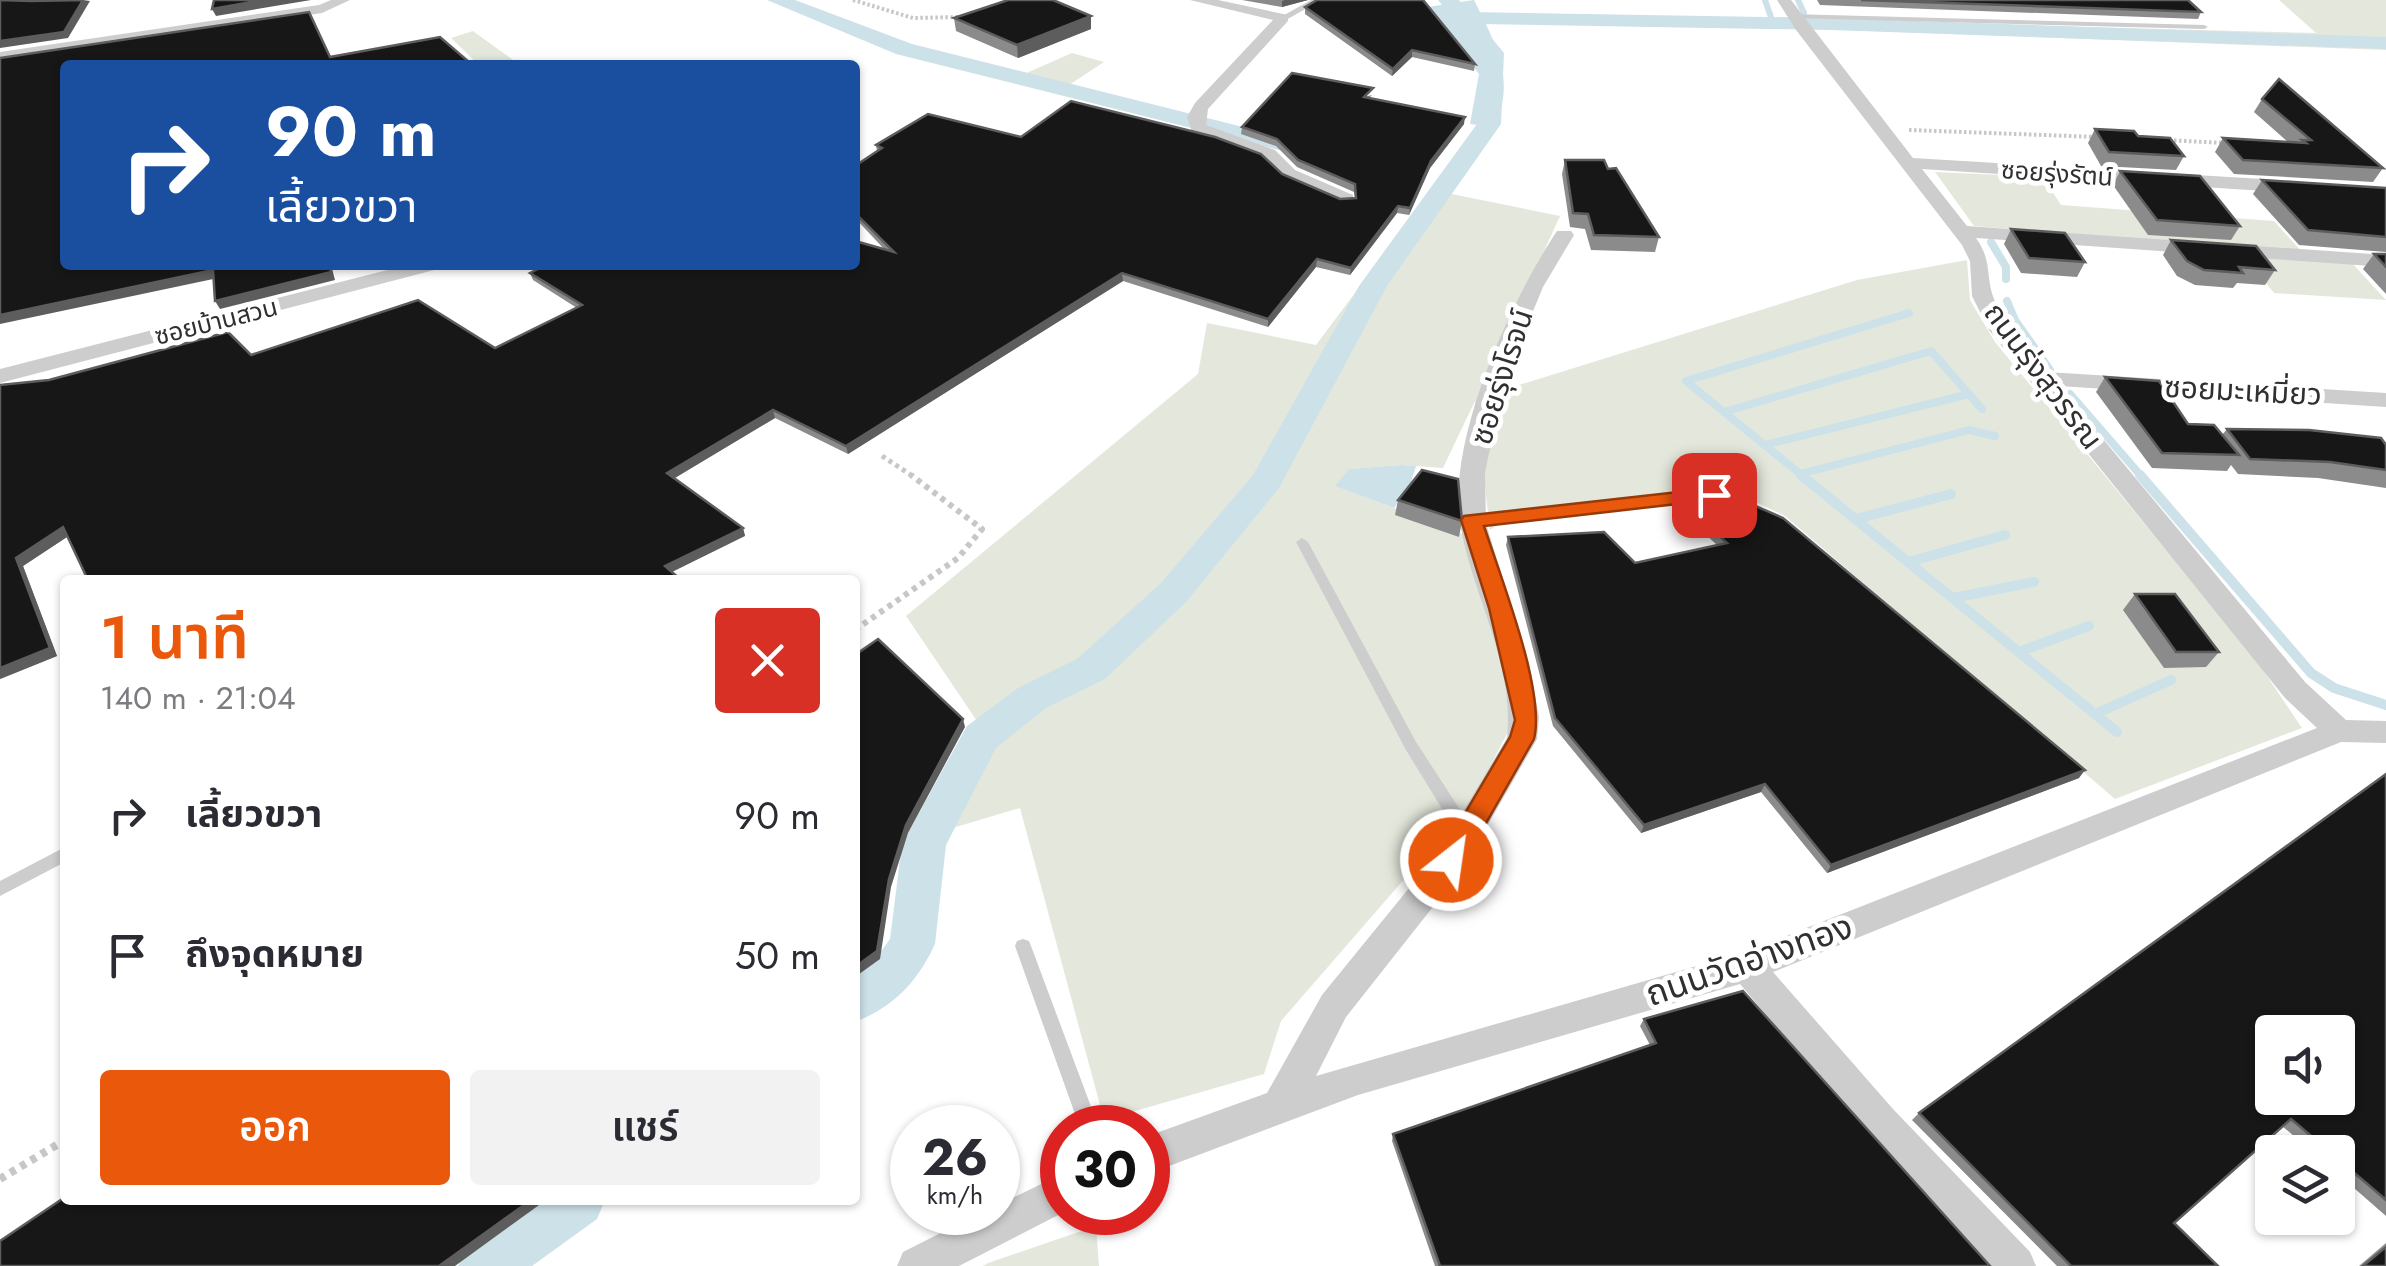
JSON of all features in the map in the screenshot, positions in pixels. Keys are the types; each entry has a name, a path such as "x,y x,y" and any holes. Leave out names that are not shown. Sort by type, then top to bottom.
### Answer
{"street":[{"path":"0,57 322,9 343,0"},
{"path":"1197,0 1284,18"},
{"name":"ถนนรุ่งสุวรรณ","path":"1784,0 1960,231 1980,261 1982,296 1989,310 2040,378 2296,690 2338,732"},
{"path":"1284,18 1222,84 1197,123 1269,154 1288,174 1346,199"},
{"name":"ซอยรุ่งรัตน์","path":"1907,163 2310,188"},
{"path":"1960,231 2386,261"},
{"name":"ซอยรุ่งโรจน์","path":"1280,1106 1334,1006 1451,860 1522,739 1527,720 1500,608 1472,520 1472,478 1488,401 1529,293 1564,236"},
{"name":"ซอยบ้านสวน","path":"0,376 412,270"},
{"name":"ซอยมะเหมี่ยว","path":"2040,378 2386,400"},
{"path":"2338,732 2386,732"},
{"name":"ถนนวัดอ่างทอง","path":"1170,1147 1358,1078 1747,967 2338,732"},
{"path":"1747,967 1880,1122 2016,1266"},
{"path":"917,1266 1040,1204"}],"lane":[{"path":"1284,18 1317,0"},
{"path":"1796,20 2204,26"},
{"path":"1472,520 1714,495"},
{"path":"1302,542 1410,746 1466,834"},
{"path":"0,889 60,857"},
{"path":"1023,946 1082,1105"}],"path":[{"path":"853,0 913,18 941,20 977,15"},
{"path":"1880,130 2104,138"},
{"path":"2164,140 2244,143"},
{"path":"860,627 958,558 982,529 943,496 882,456"},
{"path":"0,1178 60,1143"}],"shaded area":[{"path":"1474,0 1501,62 1504,93 1495,127 1470,124 1479,74 1428,7"},
{"path":"2279,0 2386,0 2386,50 1817,29 1812,20 2316,33"},
{"path":"473,31 513,60 474,60 451,38"},
{"path":"1072,53 1104,62 1069,85 1022,75"},
{"path":"1935,172 2043,177 2061,205 2274,221 2303,253 1974,226"},
{"path":"1432,190 1560,216 1477,398 1857,280 1967,260 1970,300 1995,342 2255,658 2302,728 2115,799 1785,516 1739,494 1500,523 1490,530 1475,401 1443,468 1401,465 1350,469 1336,486 1465,535 1503,671 1511,726 1472,801 1281,1021 1264,1074 1156,1105 1100,1105 1020,808 929,835 977,721 906,616 1198,374 1207,323 1316,345"},
{"path":"2243,255 2351,262 2386,300 2274,293"},
{"path":"1416,466 1409,488 1394,508 1335,486 1349,469"},
{"path":"1070,1235 1097,1235 1099,1266 983,1266"}],"building":[{"path":"0,0 83,0 64,32 0,41"},
{"path":"214,0 264,0 212,9"},
{"path":"1008,0 1053,0 1091,16 1017,45 954,18"},
{"path":"1317,0 1423,0 1475,64 1412,50 1393,69 1305,7"},
{"path":"1861,0 2188,0 2201,12"},
{"path":"309,12 330,57 440,37 467,60 60,60 60,270 213,270 0,315 0,58"},
{"path":"1292,73 1373,88 1364,97 1465,117 1431,161 1410,208 1398,206 1351,268 1317,259 1268,319 1122,273 846,446 773,410 667,473 743,528 665,566 675,575 86,575 63,527 16,558 50,648 0,668 0,385 49,380 228,332 251,355 418,300 495,348 582,305 530,273 536,270 860,270 860,242 894,252 860,218 860,163 882,148 876,145 928,114 1021,137 1071,101 1215,137 1261,154 1282,174 1340,199 1356,198 1355,184 1298,160 1277,139 1242,127"},
{"path":"2279,79 2383,168 2243,160 2223,138 2306,143 2302,140 2311,140 2262,99"},
{"path":"2095,129 2170,138 2184,156 2109,152"},
{"path":"1565,160 1604,160 1608,169 1616,168 1659,237 1594,235 1588,214 1573,213"},
{"path":"2120,171 2200,176 2240,226 2157,220"},
{"path":"2262,180 2386,188 2386,237 2308,230"},
{"path":"2011,229 2065,233 2085,262 2029,258"},
{"path":"2171,240 2256,246 2275,270 2204,270 2187,261"},
{"path":"2374,254 2386,254 2386,267"},
{"path":"213,270 331,272 215,301"},
{"path":"2105,377 2159,381 2188,424 2214,425 2239,455 2162,453"},
{"path":"2227,429 2309,430 2381,438 2386,445 2386,470 2330,462 2250,459"},
{"path":"1422,470 1458,479 1462,521 1398,500"},
{"path":"1737,498 1783,518 2085,770 1831,865 1765,784 1644,825 1555,718 1508,537 1604,532 1635,563 1727,543 1690,509"},
{"path":"2135,594 2175,594 2219,652 2176,652"},
{"path":"878,639 963,719 906,825 889,879 877,951 860,963 860,652"},
{"path":"2386,774 2386,1200 2355,1174 2355,1135 2310,1135 2291,1119 2273,1135 2255,1135 2255,1151 2174,1223 2218,1266 2071,1266 1919,1113"},
{"path":"1743,991 1990,1266 1440,1266 1393,1134 1656,1043 1644,1019"},
{"path":"60,1200 60,1205 524,1205 439,1266 0,1266 0,1241"},
{"path":"2386,1247 2386,1266 2363,1266"}],"waterway":[{"path":"777,0 904,49 1291,146"},
{"path":"1448,0 1463,18"},
{"path":"1765,0 1773,23"},
{"path":"1798,0 1804,13"},
{"path":"860,996 894,972 912,944 924,844 981,737 1032,698 1091,669 1174,592 1267,480 1373,286 1489,124 1493,53 1463,18"},
{"path":"1463,18 1831,24 2386,43"},
{"path":"1809,19 1811,23"},
{"path":"1991,242 2006,267 2006,279"},
{"path":"2007,301 2015,320 2050,370"},
{"path":"1724,412 1686,381 1909,313"},
{"path":"1724,412 1931,351 1969,394"},
{"path":"1765,445 1969,394"},
{"path":"1969,394 1982,409"},
{"path":"2070,394 2142,477"},
{"path":"1724,412 1800,474"},
{"path":"1800,474 1969,430 1995,436"},
{"path":"1800,474 1804,477"},
{"path":"1801,475 2117,732"},
{"path":"2140,475 2311,673 2334,688 2386,705"},
{"path":"1856,519 1951,494"},
{"path":"1908,562 2005,535"},
{"path":"1953,598 2034,582"},
{"path":"2019,652 2089,626"},
{"path":"2095,714 2171,680"},
{"path":"486,1266 571,1205"}],"route":[{"path":"1451,860 1522,739 1527,720 1500,608 1472,520 1714,495"}]}
